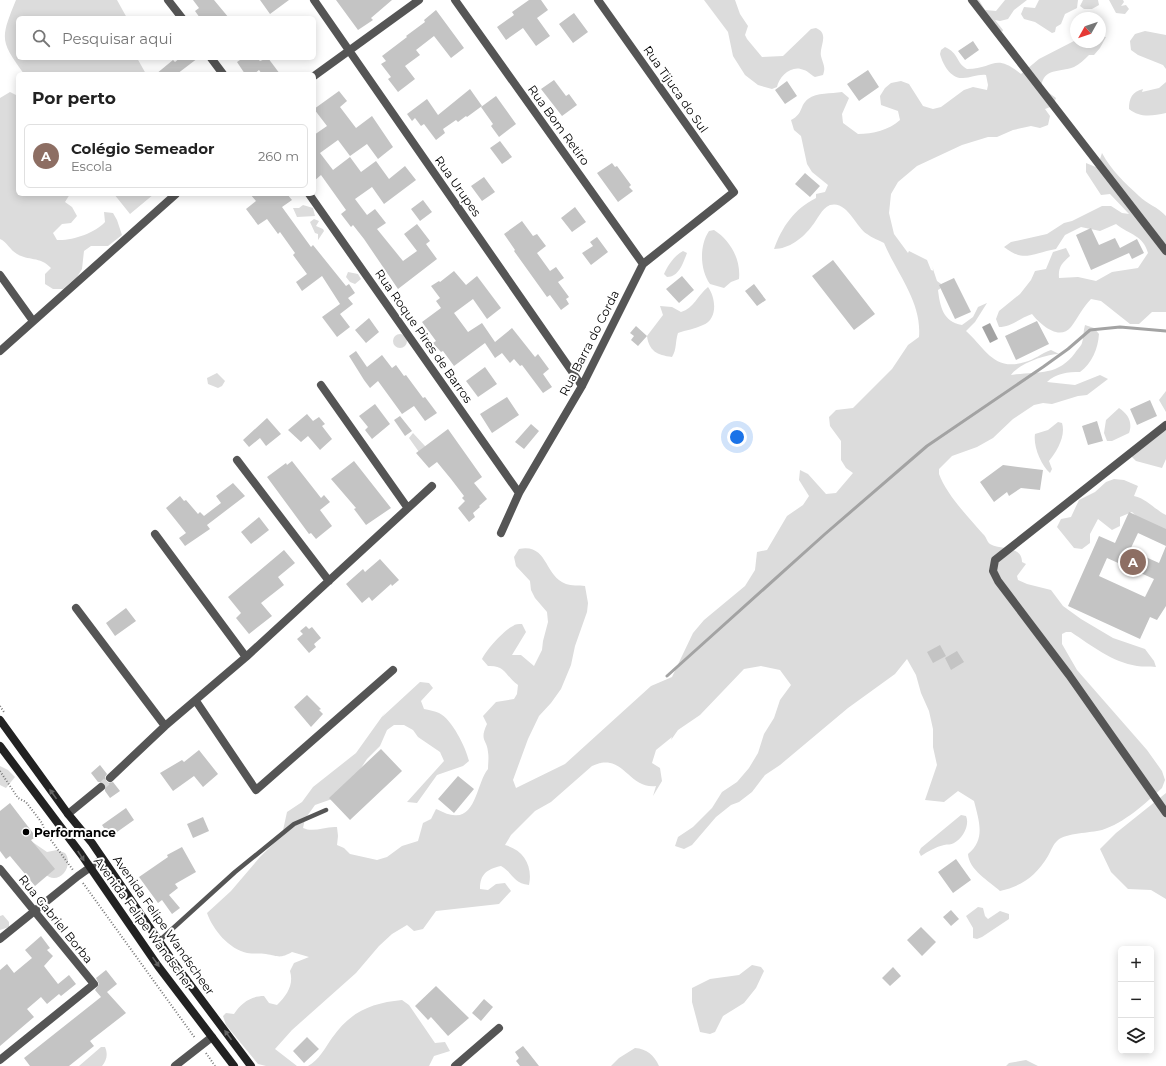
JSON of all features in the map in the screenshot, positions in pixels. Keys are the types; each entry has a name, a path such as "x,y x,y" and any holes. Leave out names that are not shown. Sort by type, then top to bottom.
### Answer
{"main road":[{"name":"Avenida Felipe Wandscheer","path":"0,720 251,1066"},
{"name":"Avenida Felipe Wandscher","path":"0,746 158,966 212,1037"},
{"path":"212,1037 234,1066"}],"street":[{"path":"168,0 180,16"},
{"name":"Rua Urupes","path":"314,0 582,386"},
{"path":"316,75 419,0"},
{"name":"Rua Bom Retiro","path":"455,0 643,264"},
{"name":"Rua Tijuca do Sul","path":"598,0 734,192"},
{"path":"972,0 1166,250"},
{"path":"212,60 222,72"},
{"name":"Rua Barra do Corda","path":"501,533 519,493 582,386 643,264 734,192"},
{"path":"0,351 174,196"},
{"name":"Rua Roque Pires de Barros","path":"310,196 519,493"},
{"path":"0,275 33,321"},
{"path":"321,386 407,507"},
{"path":"1166,425 995,560 993,571 998,581 1069,675 1166,813"},
{"path":"237,460 329,582"},
{"path":"110,778 165,726 196,701 329,582 407,507 432,486"},
{"path":"155,534 246,657"},
{"path":"76,608 165,726"},
{"path":"196,701 256,790 393,670"},
{"path":"68,814 101,787"},
{"path":"0,939 78,876 102,859"},
{"name":"Rua Gabriel Borba","path":"0,869 94,984 0,1060"},
{"path":"455,1066 499,1028"},
{"path":"175,1066 212,1037"}],"lane":[{"path":"159,941 235,872 294,824 326,810"}],"path":[{"path":"0,771 18,798 26,802 42,823 45,832 215,1066"}],"shaded area":[{"path":"16,0 117,0 126,16 16,16 16,60 138,60 145,72 23,72 10,54 7,46 5,32"},
{"path":"704,0 735,0 740,14 748,26 745,35 762,57 783,56 811,29 816,28 820,31 823,37 821,56 824,68 823,75 815,77 805,71 795,69 783,75 777,87 772,89 758,85 745,75 733,56 728,32"},
{"path":"972,0 979,0 985,10 996,11 1005,0 1027,0 1014,10 1008,19 1000,21 995,20 1003,30 1002,32"},
{"path":"1039,0 1078,0 1077,8 1065,14 1061,24 1056,27 1055,32 1052,33 1035,22 1024,19 1021,14 1024,7 1035,8"},
{"path":"1083,0 1098,0 1099,5 1092,9 1084,9 1080,6"},
{"path":"1109,0 1123,0 1124,2 1121,6 1126,5 1129,9 1125,14 1116,13"},
{"path":"1145,31 1166,35 1166,69 1163,65 1138,55 1131,50 1130,41 1135,34"},
{"path":"1070,43 1070,48 1100,48 1094,55 1089,55 1074,67 1049,73 1045,76 1041,87 1056,98 1053,106 1045,109 1050,116 1048,125 1040,128 1031,126 1013,130 997,137 988,137 962,145 917,166 898,182 891,194 889,213 894,234 908,253 909,251 927,260 931,270 934,271 937,281 944,286 938,290 941,307 951,321 962,325 973,317 978,307 987,303 975,322 966,331 991,357 1005,364 1014,364 1028,361 1051,350 1059,354 1053,354 1033,360 1020,367 1011,375 1046,372 1061,366 1068,361 1083,341 1085,325 1094,328 1099,334 1094,355 1080,372 1058,375 1047,382 1075,385 1100,375 1108,379 1087,395 1078,396 1052,404 1043,403 1034,405 1013,419 993,438 977,447 952,456 939,469 939,474 952,498 984,535 989,543 994,546 1015,550 1021,557 1022,562 1026,564 1017,576 1018,580 1027,584 1051,590 1063,606 1081,619 1113,638 1145,649 1154,661 1156,667 1128,664 1102,653 1071,632 1062,634 1062,644 1077,670 1147,750 1162,771 1165,780 1162,788 1126,818 1110,827 1102,830 1067,836 1058,840 1039,869 1033,875 1022,883 1000,891 976,870 969,860 968,854 977,842 980,829 974,801 958,791 944,802 925,800 937,765 933,747 933,729 929,711 921,693 916,675 907,659 895,674 848,708 780,765 765,775 752,792 739,802 731,805 716,817 692,845 684,849 675,846 678,837 693,827 712,808 722,792 737,782 749,768 758,753 764,734 774,718 780,700 791,685 780,670 761,666 744,669 700,715 678,730 671,740 672,737 656,750 652,763 660,768 662,781 653,796 656,786 638,782 619,767 611,763 603,763 592,766 551,802 535,811 511,835 505,845 512,847 526,860 530,871 529,885 516,880 501,866 492,869 483,876 480,889 488,890 496,884 505,883 511,891 499,904 436,911 423,929 414,931 407,925 392,934 379,946 356,973 292,1030 275,1049 297,1066 266,1066 258,1064 226,1025 223,1016 226,1013 234,1014 247,1001 259,996 264,996 269,1003 277,1005 289,990 291,981 290,971 294,963 309,957 292,952 285,956 279,956 240,951 222,938 213,926 207,913 231,891 260,857 282,835 287,812 302,802 313,787 356,753 386,711 382,717 420,682 429,683 433,688 421,701 424,709 439,713 449,721 462,742 469,761 463,766 437,775 417,803 407,802 444,761 440,752 418,737 413,730 404,725 394,725 387,730 380,746 367,759 357,774 332,799 315,805 305,819 303,828 315,830 328,827 337,827 337,845 344,848 350,854 377,860 387,857 402,846 418,841 423,823 431,819 436,809 453,815 461,815 467,811 475,798 488,769 488,752 484,740 487,724 483,716 496,702 514,699 517,694 518,685 502,669 494,666 488,666 482,659 491,646 509,628 517,624 522,624 526,632 512,655 521,655 534,666 542,650 548,622 547,612 535,598 531,590 530,581 516,566 514,557 519,549 528,548 541,555 553,574 566,584 585,586 588,603 587,612 575,646 571,665 561,689 539,716 528,739 513,780 516,788 565,764 651,686 672,677 693,633 704,620 745,586 755,570 757,552 767,550 787,516 803,505 809,496 799,480 800,470 808,474 826,494 836,493 853,473 846,468 841,460 841,441 830,426 829,417 836,410 853,408 892,369 908,345 919,337 919,324 917,312 908,288 889,255 884,243 871,237 863,231 851,215 841,206 830,205 822,212 800,239 780,249 774,249 785,226 795,213 808,202 816,198 816,194 825,192 828,185 812,172 807,164 801,136 794,130 791,120 798,115 803,104 808,99 816,95 842,92 849,98 842,114 843,123 858,134 875,132 886,129 900,120 898,111 881,105 880,96 885,88 891,83 901,81 909,84 923,106 933,109 941,107 964,90 973,87 987,90 988,85 986,75 959,78 951,74 945,67 940,54 941,50 945,47 953,52 963,67 967,69 999,63 1012,67 1021,74 1039,59"},
{"path":"1166,82 1166,113 1142,115 1129,109 1132,96 1136,92 1143,89 1142,92 1159,88"},
{"path":"10,92 16,95 16,196 69,196 65,202 72,207 77,216 71,223 62,224 53,233 57,240 76,238 95,230 105,222 104,212 113,213 122,235 108,246 91,246 84,251 82,269 77,277 63,289 53,289 45,284 45,274 51,268 47,264 17,254 0,239 0,98"},
{"path":"1102,153 1114,171 1142,199 1160,210 1166,216 1166,312 1152,312 1139,324 1130,324 1101,301 1091,299 1071,327 1061,333 1050,330 1039,322 1032,314 1008,326 999,327 996,319 999,311 1020,294 1031,280 1035,271 1046,269 1053,252 1066,248 1070,256 1061,266 1059,278 1078,277 1096,281 1112,272 1138,268 1148,253 1143,242 1116,224 1100,231 1081,227 1065,235 1056,249 1029,256 1017,255 1004,247 1011,242 1047,234 1064,223 1072,221 1102,206 1111,206 1122,213 1129,214 1110,194 1101,195 1086,172 1086,163 1103,170 1099,162"},
{"path":"116,196 152,196 130,214"},
{"path":"303,205 313,208 315,216 297,217 293,208 299,208"},
{"path":"314,219 319,221 316,226 324,231 318,240 318,234 315,233 310,222"},
{"path":"714,230 725,239 733,251 738,264 739,279 731,282 724,288 710,284 704,272 702,251 709,231"},
{"path":"683,251 687,253 680,269 675,275 667,277 664,274 667,267 674,258"},
{"path":"348,272 358,274 361,279 355,284 350,282 346,277"},
{"path":"708,287 713,297 714,308 708,322 678,333 675,351 672,357 662,355 652,349 647,336 663,315 660,306 672,307 681,312 689,308"},
{"path":"990,323 998,339 990,343 982,327"},
{"path":"400,334 405,336 407,341 405,346 400,348 395,346 393,341 395,336"},
{"path":"217,373 225,381 222,386 218,388 208,384 207,378"},
{"path":"1166,391 1166,412 1159,400"},
{"path":"1119,408 1129,419 1129,433 1112,441 1107,441 1104,433 1106,420"},
{"path":"1058,422 1062,423 1063,433 1058,448 1049,461 1052,469 1050,473 1038,455 1035,444 1035,434 1048,430"},
{"path":"1166,430 1166,459 1162,468 1136,461 1130,455 1159,433"},
{"path":"413,433 425,446 426,451 419,452 409,438"},
{"path":"1114,479 1124,480 1138,486 1134,496 1143,499 1166,515 1166,534 1139,519 1132,512 1120,517 1120,526 1112,530 1098,519 1090,534 1090,543 1082,549 1074,548 1057,527 1061,519 1071,517 1079,500 1095,492 1106,482"},
{"path":"0,766 8,770 15,777 6,788 0,785"},
{"path":"1166,793 1166,899 1151,890 1128,889 1111,872 1100,849 1116,833"},
{"path":"961,815 966,816 967,820 963,835 953,844 938,847 921,856 919,852 921,848"},
{"path":"31,841 47,852 57,850 65,853 68,858 68,864 64,873 55,878 45,874 39,863"},
{"path":"978,907 983,908 985,916 988,919 1000,911 1009,914 1009,919 982,937 977,939 973,938 973,928 966,916"},
{"path":"3,915 9,922 9,927 0,930 0,916"},
{"path":"752,965 761,967 764,971 756,988 744,1003 723,1016 715,1032 710,1034 700,1032 692,1002 692,988 710,979 739,975"},
{"path":"402,1000 409,1005 435,1043 445,1042 450,1051 434,1056 429,1066 308,1066 319,1057 339,1029 354,1015 371,1006"},
{"path":"101,1047 105,1047 107,1055 102,1066 79,1066"},
{"path":"635,1048 650,1053 659,1066 611,1066 619,1058"},
{"path":"1026,1060 1038,1066 1006,1066 1009,1063"}],"building":[{"path":"193,0 214,0 227,16 199,16 195,11 199,8"},
{"path":"260,0 289,0 270,14"},
{"path":"336,0 392,0 371,18 373,20 358,30"},
{"path":"529,0 541,0 548,10 537,18 550,36 536,46 523,28 506,40 497,27 514,15 512,12"},
{"path":"436,10 464,48 451,58 434,36 416,50 420,55 405,66 415,79 398,92 388,79 391,77 381,64 386,61 382,56 425,22 424,20"},
{"path":"574,13 588,32 573,43 559,24"},
{"path":"973,41 979,50 965,60 958,51"},
{"path":"173,60 175,62 178,60 195,60 180,72 158,72"},
{"path":"240,60 270,60 278,72 260,72 259,70 256,72 244,72 237,62"},
{"path":"868,70 879,87 859,101 847,84"},
{"path":"554,80 566,96 569,94 577,105 562,116 541,89"},
{"path":"787,81 797,96 785,104 775,90"},
{"path":"470,89 482,106 467,117 466,116 458,122 456,120 443,129 445,133 436,140 424,124 421,126 415,118 412,121 407,114 427,99 438,115"},
{"path":"339,91 347,101 340,107 356,128 372,116 393,147 378,159 367,144 350,156 338,140 320,153 333,170 350,157 361,172 376,161 389,179 405,166 416,180 384,204 372,187 355,199 367,215 375,209 386,223 377,229 403,261 417,251 404,234 417,224 430,241 426,244 437,259 398,289 364,239 353,225 351,227 341,214 346,210 321,175 316,179 316,134 327,126 316,112 316,108"},
{"path":"496,96 516,124 499,137 491,126 493,124 481,107"},
{"path":"500,141 512,157 502,164 490,148"},
{"path":"612,163 615,167 617,166 631,185 629,187 633,191 618,202 597,173"},
{"path":"805,173 820,186 810,197 795,184"},
{"path":"484,177 495,192 482,201 471,186"},
{"path":"252,196 289,196 292,200 282,207 311,247 313,245 346,286 349,284 355,293 348,298 353,304 340,314 350,327 337,337 322,317 340,304 322,276 302,291 296,282 307,274 293,255 295,253 280,232 278,234 267,219 258,225 246,209 256,201"},
{"path":"423,200 432,212 420,221 411,209"},
{"path":"575,207 586,222 572,232 561,218"},
{"path":"522,221 533,236 537,234 546,246 537,253 550,271 556,267 564,278 558,282 569,297 566,299 569,304 561,310 550,295 547,297 514,251 515,250 504,234"},
{"path":"1091,228 1099,245 1115,238 1120,248 1137,239 1144,253 1132,259 1129,253 1091,270 1076,235"},
{"path":"597,237 608,252 591,265 582,253 593,246 590,242"},
{"path":"833,260 875,314 854,330 812,276"},
{"path":"454,271 466,285 477,276 501,308 487,319 473,299 454,313 468,332 482,323 495,342 512,328 535,357 538,354 549,369 543,374 552,387 543,393 522,365 520,366 514,359 510,363 502,353 495,358 485,343 454,366 443,351 441,352 433,343 436,341 422,322 441,308 436,301 440,298 431,286 439,281 440,282"},
{"path":"682,276 694,290 679,303 666,289"},
{"path":"954,278 971,312 955,319 939,285"},
{"path":"754,284 766,300 757,306 745,291"},
{"path":"369,318 379,332 366,343 355,330"},
{"path":"1037,321 1049,344 1016,360 1005,336"},
{"path":"636,326 647,336 638,346 631,340 634,336 630,333"},
{"path":"356,351 367,367 382,355 392,368 396,365 404,376 406,375 423,398 425,397 437,413 425,421 414,406 402,414 378,381 370,388 364,380 349,356"},
{"path":"485,367 497,384 478,397 466,381"},
{"path":"507,397 519,415 492,433 480,414"},
{"path":"1150,400 1157,416 1137,425 1130,409"},
{"path":"375,404 390,424 372,439 365,430 368,427 359,416"},
{"path":"307,414 313,421 319,417 325,424 322,426 332,439 320,450 308,436 301,442 288,430"},
{"path":"400,416 412,431 405,436 394,420"},
{"path":"267,418 281,434 266,446 260,438 249,447 243,440"},
{"path":"1097,421 1103,441 1088,445 1082,426"},
{"path":"531,424 539,431 524,449 515,442"},
{"path":"448,429 482,477 474,483 487,499 473,513 475,517 469,522 458,508 465,501 462,498 464,496 451,479 437,462 429,468 416,453"},
{"path":"292,461 321,498 324,495 330,502 320,510 332,526 316,539 311,533 309,534 267,477 286,463 287,465"},
{"path":"354,461 391,508 366,525 354,509 356,508 331,479"},
{"path":"1003,465 1043,470 1040,490 1021,488 1009,496 1007,492 994,502 980,482"},
{"path":"233,483 245,496 207,525 210,529 185,546 179,538 186,533 166,508 180,496 184,501 186,500 198,514 200,512 204,516 221,503 216,496"},
{"path":"1129,512 1166,529 1166,546 1166,606 1157,620 1150,617 1140,639 1068,606 1099,536 1115,543","holes":["1138,533 1166,546 1159,563 1130,550","1107,558 1154,579 1145,597 1099,576"]},
{"path":"259,517 269,530 251,544 241,532"},
{"path":"284,550 295,563 278,577 284,585 261,603 272,616 249,634 236,618 241,613 228,597"},
{"path":"380,559 399,580 392,586 391,584 372,601 369,597 362,603 346,584 363,569 365,572"},
{"path":"126,608 136,621 115,636 106,623"},
{"path":"306,626 309,629 312,627 321,638 314,644 316,647 309,653 297,639 303,634 300,631"},
{"path":"940,645 946,656 933,663 927,652"},
{"path":"957,651 964,662 951,670 945,658"},
{"path":"307,695 321,709 319,710 323,714 311,727 294,707"},
{"path":"381,749 402,771 350,820 329,798"},
{"path":"199,750 218,774 203,787 194,776 173,791 160,773 182,760 184,762"},
{"path":"100,765 107,774 105,777 106,781 109,783 113,782 120,791 110,798 105,791 105,784 103,782 98,782 91,773"},
{"path":"458,776 474,789 454,813 438,799"},
{"path":"10,803 36,837 31,840 55,869 35,886 10,856 6,859 0,851 0,811"},
{"path":"126,808 134,820 110,837 102,825"},
{"path":"203,817 209,831 193,838 187,824"},
{"path":"182,847 196,872 175,884 178,888 169,895 180,908 172,914 162,900 158,903 139,877 168,857 167,855"},
{"path":"956,859 971,880 953,893 938,872"},
{"path":"951,910 959,919 951,926 943,917"},
{"path":"921,927 936,942 922,956 907,940"},
{"path":"41,936 50,948 47,950 53,956 44,966 58,984 69,975 76,984 61,996 59,994 47,1004 41,997 27,1009 34,1017 0,1046 0,970 7,964 14,973 32,958 25,950"},
{"path":"893,967 901,976 890,986 882,978"},
{"path":"106,970 117,984 107,992 126,1013 90,1041 94,1046 69,1066 30,1066 24,1058 101,997 95,990 99,984 96,978"},
{"path":"436,986 469,1018 448,1036 431,1017 428,1020 415,1006"},
{"path":"484,999 493,1007 481,1021 472,1013"},
{"path":"307,1037 319,1049 304,1063 293,1051"},
{"path":"523,1046 539,1066 520,1066 516,1061 519,1058 515,1052"}],"waterway":[{"path":"667,676 825,534 927,446 1043,367 1068,349 1090,330 1120,327 1166,331"}],"tunnel":[{"path":"101,787 110,778"}],"place":[{"name":"Colégio Semeador","path":"1133,562"},
{"name":"Performance","path":"26,832"}]}
